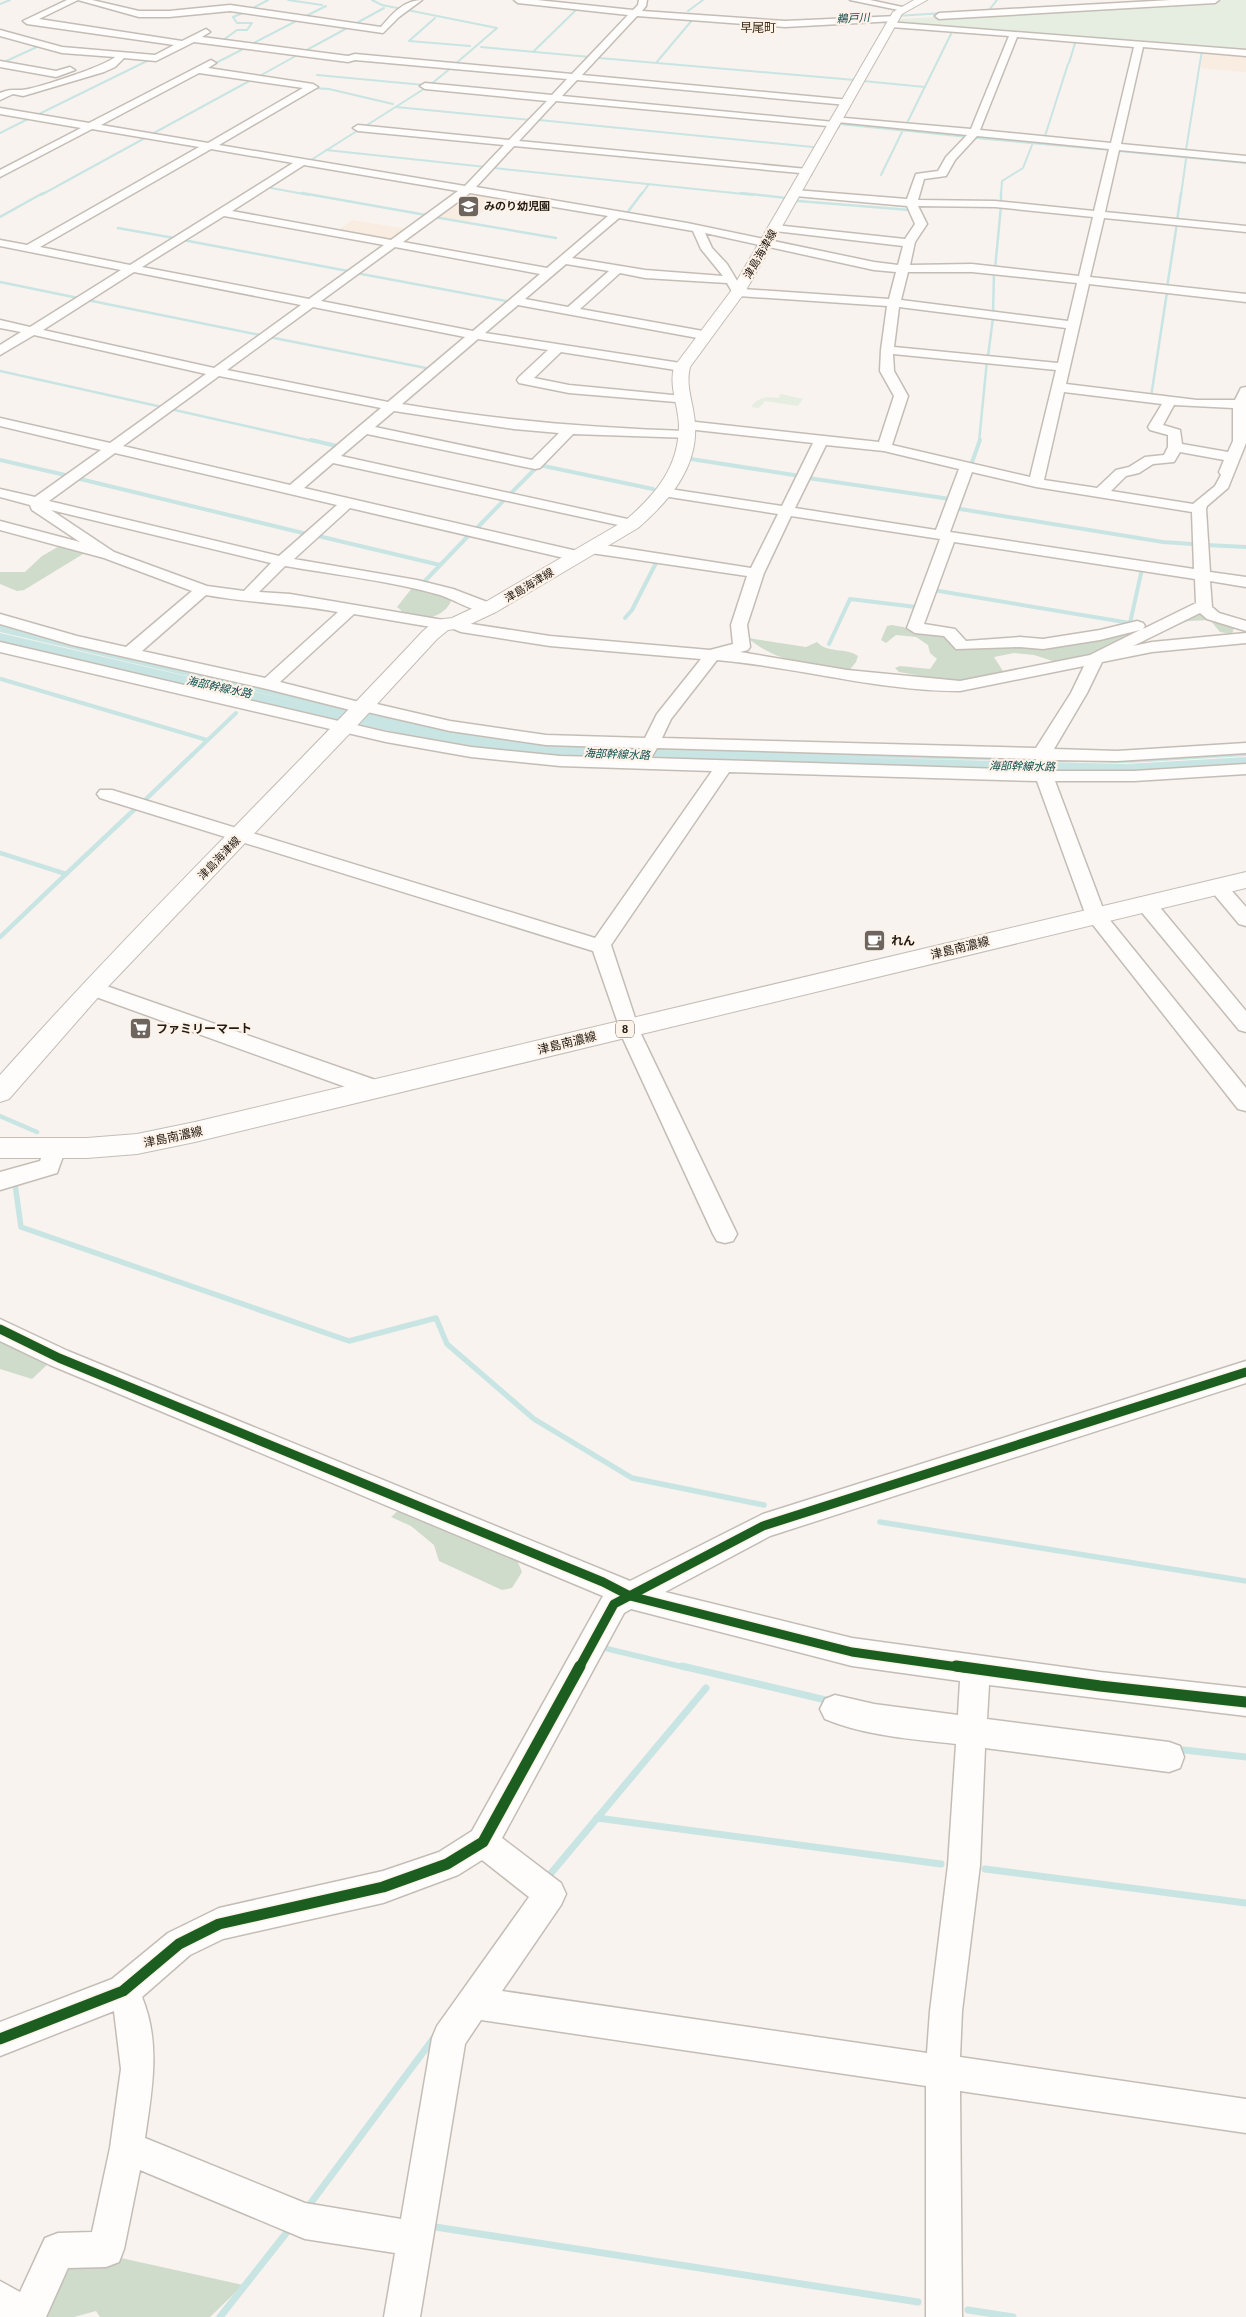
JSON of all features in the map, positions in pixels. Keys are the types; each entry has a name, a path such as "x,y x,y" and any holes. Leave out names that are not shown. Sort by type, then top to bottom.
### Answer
{"main road":[{"path":"896,16 922,0"},
{"name":"津島海津線","path":"0,1092 92,988 355,716 430,635 449,624 489,608 632,524 663,492 676,476 681,464 687,430 679,375 682,366 703,335 733,283 747,277 896,16"},
{"name":"津島南濃線","path":"0,1148 55,1148 138,1144 376,1089 1246,880"}],"street":[{"path":"0,33 74,0"},
{"path":"82,0 139,14 192,18 230,8 383,30"},
{"path":"384,41 374,37 404,9 418,0"},
{"path":"518,0 639,9"},
{"path":"554,0 785,24 896,16 928,17 1064,6 1215,0"},
{"path":"854,0 896,16 1014,34 1246,53"},
{"path":"192,18 193,2"},
{"path":"38,502 468,189 639,9"},
{"path":"95,31 126,23 139,14"},
{"path":"156,58 194,39 209,28 192,18"},
{"path":"282,27 299,18"},
{"path":"29,20 184,44"},
{"path":"0,33 57,49 123,54 173,61"},
{"path":"884,447 901,396 887,371 887,350 894,303 908,243 921,224 911,203 920,176 942,174 950,159 974,133 1014,34"},
{"path":"0,174 265,36"},
{"path":"194,39 248,44 351,58 847,102"},
{"path":"1036,483 1139,44"},
{"path":"334,66 369,49"},
{"path":"0,64 56,74 83,64 96,52"},
{"path":"0,97 12,91 23,93 101,70 112,65 123,54"},
{"path":"30,248 313,87 203,68 190,63"},
{"path":"299,85 312,76"},
{"path":"425,86 974,133 1246,159"},
{"path":"0,111 697,228 874,266 902,269 972,268 1246,298"},
{"path":"358,128 807,172"},
{"path":"0,351 302,162"},
{"path":"795,193 911,203 995,204 1246,230"},
{"path":"222,212 550,272"},
{"path":"292,490 617,214"},
{"path":"697,228 707,249 724,266 733,283"},
{"path":"775,228 908,243"},
{"path":"0,243 476,335 557,349 682,366"},
{"path":"564,260 668,277 733,283 787,294 894,303 1072,325"},
{"path":"570,311 618,269"},
{"path":"516,301 703,335"},
{"path":"0,324 391,407 569,430 635,435 687,430 884,447 1036,483 1199,509"},
{"path":"557,349 524,380 569,389 683,400"},
{"path":"887,350 987,358 1062,367"},
{"path":"1058,387 1197,404 1244,399 1240,441 1231,457 1226,472 1228,475 1220,488 1200,504 1199,509 1204,605 1213,616 1246,626"},
{"path":"1099,494 1121,473 1134,470 1150,460 1169,459 1175,447 1176,433 1155,427 1170,401"},
{"path":"0,422 292,490 584,552 756,573"},
{"path":"365,429 535,465 569,430"},
{"path":"646,752 663,718 713,654 742,647 739,625 756,573 821,441"},
{"path":"1175,447 1231,457"},
{"path":"331,458 632,524"},
{"path":"966,466 915,628 949,632 962,646 1020,642 1043,644 1100,636 1204,605"},
{"path":"1228,475 1246,477"},
{"path":"663,492 1246,582"},
{"path":"0,493 282,561 417,585 446,592 489,608"},
{"path":"38,502 37,507 109,556"},
{"path":"248,596 262,579 347,502"},
{"path":"0,538 7,527 109,556 204,590 248,596 290,598 550,641 711,657 746,658 916,684 960,686 1152,647 1246,638"},
{"path":"129,653 204,590"},
{"path":"1204,605 1096,658 1079,693 1046,747 1044,765 1096,916 1246,1103"},
{"path":"268,684 350,609"},
{"path":"0,619 47,631 72,640 268,684 355,716 386,737 471,752 560,761 646,752 791,748 1044,765 1154,775 1246,769"},
{"path":"742,644 800,666"},
{"path":"0,648 188,692 355,716 418,720 497,734 646,752 725,765 1044,765 1117,756 1246,748"},
{"path":"600,946 725,765"},
{"path":"106,794 242,834 602,946 629,1028 725,1234"},
{"path":"1218,887 1246,919"},
{"path":"1146,904 1246,1025"},
{"path":"92,988 376,1089"},
{"path":"0,1180 49,1167 55,1148"},
{"path":"0,1329 59,1358 603,1582 630,1596 852,1652 1246,1702"},
{"path":"0,2040 123,1991 179,1944 220,1924 383,1887 447,1864 483,1842 614,1604 763,1526 1246,1372"},
{"path":"944,2317 943,2072 946,2011 964,1865 975,1669"},
{"path":"835,1709 874,1719 1170,1757"},
{"path":"402,2317 449,2038 550,1894 483,1842"},
{"path":"28,2317 58,2251 106,2248 127,2148 138,2070 131,2011 123,1991"},
{"path":"474,2003 1246,2116"},
{"path":"127,2148 305,2221 415,2239"},
{"path":"0,2299 22,2317"}],"shaded area":[{"path":"1246,0 1246,52 898,23 901,19"},
{"path":"1203,51 1246,54 1246,72 1201,68"},
{"name":"みのり幼児園","path":"468,191 502,197 469,222 434,216"},
{"path":"353,220 407,229 390,241 335,232"},
{"path":"781,394 803,399 798,406 765,401 759,408 751,407 759,399 766,397 778,398"}],"green space":[{"path":"63,544 88,551 24,590 17,591 0,584 0,572 25,572 42,556"},
{"path":"412,588 452,595 451,602 447,608 435,616 420,619 406,616 397,607"},
{"path":"1200,612 1235,625 1232,634 1220,632 1210,620 1188,621 1171,628 1164,628"},
{"path":"892,625 942,634 958,649 1099,638 1149,627 1091,657 1062,664 1034,655 1014,653 994,657 1006,676 960,683 899,672 895,668 900,666 930,669 937,659 930,653 928,645 916,637 896,635 886,643 881,640 887,626"},
{"path":"748,638 806,647 817,642 826,648 853,653 858,656 856,662 847,673 808,665 782,657 758,646"},
{"path":"0,1336 50,1362 32,1379 0,1369"},
{"path":"403,1506 514,1553 522,1572 512,1588 502,1590 439,1561 434,1545 411,1526 391,1517"},
{"path":"112,2256 243,2285 210,2317 100,2317 96,2311 74,2317 44,2317 63,2257"}],"water":[{"name":"海部幹線水路","path":"0,624 54,638 63,643 268,688 276,692 449,729 500,737 1041,757 1246,750 1246,756 1127,763 836,757 1127,764 1246,757 1246,765 1131,772 1042,771 581,757 518,753 433,741 0,643 0,633 311,705 0,632"}],"waterway":[{"path":"0,4 10,0"},
{"path":"249,10 268,0"},
{"path":"288,0 322,5"},
{"path":"372,0 382,5 497,28 454,65"},
{"path":"688,11 703,0"},
{"path":"990,9 997,0"},
{"path":"304,17 326,6"},
{"path":"353,25 384,8"},
{"path":"533,52 577,9"},
{"path":"222,41 237,30 247,30 252,23 237,23 233,17 243,13"},
{"name":"鵜戸川","path":"880,17 944,13"},
{"path":"435,18 409,41 470,46"},
{"path":"252,44 300,19"},
{"path":"656,63 693,19"},
{"path":"303,52 351,26"},
{"path":"925,87 952,32"},
{"path":"1069,63 1076,40"},
{"path":"2,63 39,46"},
{"path":"210,66 249,46"},
{"path":"481,47 533,52"},
{"path":"1198,74 1202,51"},
{"path":"533,52 590,57"},
{"path":"256,78 301,53"},
{"path":"599,58 656,63"},
{"path":"37,115 151,59"},
{"path":"656,63 855,80"},
{"path":"1045,136 1068,64"},
{"path":"430,85 452,67"},
{"path":"317,75 424,85"},
{"path":"1186,150 1198,75"},
{"path":"152,134 253,79"},
{"path":"863,81 925,87"},
{"path":"364,127 427,87"},
{"path":"907,123 925,87"},
{"path":"313,88 329,89 393,104"},
{"path":"396,107 531,120"},
{"path":"0,133 30,118"},
{"path":"539,120 813,147"},
{"path":"839,124 968,137"},
{"path":"327,150 360,129"},
{"path":"881,175 902,132"},
{"path":"41,195 145,138"},
{"path":"975,138 1110,150"},
{"path":"1001,195 1002,181 1023,168 1032,145"},
{"path":"311,160 327,150"},
{"path":"327,150 486,167"},
{"path":"1118,151 1246,163"},
{"path":"1181,195 1186,159"},
{"path":"494,168 649,184"},
{"path":"641,195 649,184"},
{"path":"649,184 753,195"},
{"path":"271,188 309,195"},
{"path":"0,217 43,193"},
{"path":"302,193 426,215"},
{"path":"627,213 642,193"},
{"path":"741,193 786,198"},
{"path":"1177,221 1181,193"},
{"path":"1001,195 1001,203"},
{"path":"798,201 910,210"},
{"path":"995,269 1001,206"},
{"path":"434,217 556,238"},
{"path":"1167,288 1177,223"},
{"path":"118,228 174,238"},
{"path":"183,240 348,271"},
{"path":"993,315 994,272"},
{"path":"356,273 511,302"},
{"path":"0,282 78,298"},
{"path":"1151,397 1167,292"},
{"path":"87,300 260,335"},
{"path":"988,356 993,318"},
{"path":"269,337 431,369"},
{"path":"979,442 987,360"},
{"path":"0,371 162,407"},
{"path":"170,409 317,442"},
{"path":"311,440 341,447"},
{"path":"971,465 980,440"},
{"path":"691,459 800,476"},
{"path":"0,460 65,475"},
{"path":"539,465 653,489"},
{"path":"509,495 537,467"},
{"path":"76,478 307,534"},
{"path":"808,478 950,499"},
{"path":"475,530 506,498"},
{"path":"954,508 1163,542 1192,544"},
{"path":"422,584 471,533"},
{"path":"314,535 440,565"},
{"path":"1206,545 1246,547"},
{"path":"625,618 632,610 657,561 662,561"},
{"path":"933,590 1130,623 1142,569 1145,570"},
{"path":"829,644 850,599 916,607"},
{"path":"1,679 207,740"},
{"path":"191,756 236,713"},
{"path":"144,801 192,755"},
{"path":"66,874 137,807"},
{"path":"0,853 66,874"},
{"path":"0,937 66,874"},
{"path":"0,1116 37,1132"},
{"path":"15,1184 21,1227 349,1341 436,1318 447,1344 534,1419 632,1478 764,1505"},
{"path":"880,1522 1246,1581"},
{"path":"604,1648 687,1668"},
{"path":"682,1666 830,1701"},
{"path":"597,1818 706,1688"},
{"path":"1175,1749 1246,1757"},
{"path":"547,1878 597,1818"},
{"path":"597,1818 941,1864"},
{"path":"985,1869 1246,1903"},
{"path":"307,2208 436,2035"},
{"path":"429,2226 918,2302"},
{"path":"220,2317 291,2227"},
{"path":"968,2310 1013,2317"}],"cycle path":[{"path":"0,1329 59,1358 603,1582 630,1596 852,1652 1100,1686 1246,1702"},
{"path":"0,2039 123,1991 179,1944 219,1924 383,1887 447,1864 483,1842 614,1604 763,1526 1246,1372"}],"place":[{"name":"みのり幼児園","path":"468,206"},
{"name":"れん","path":"875,941"},
{"name":"ファミリーマート","path":"140,1029"}],"district":[{"name":"早尾町","path":"758,28"}]}
